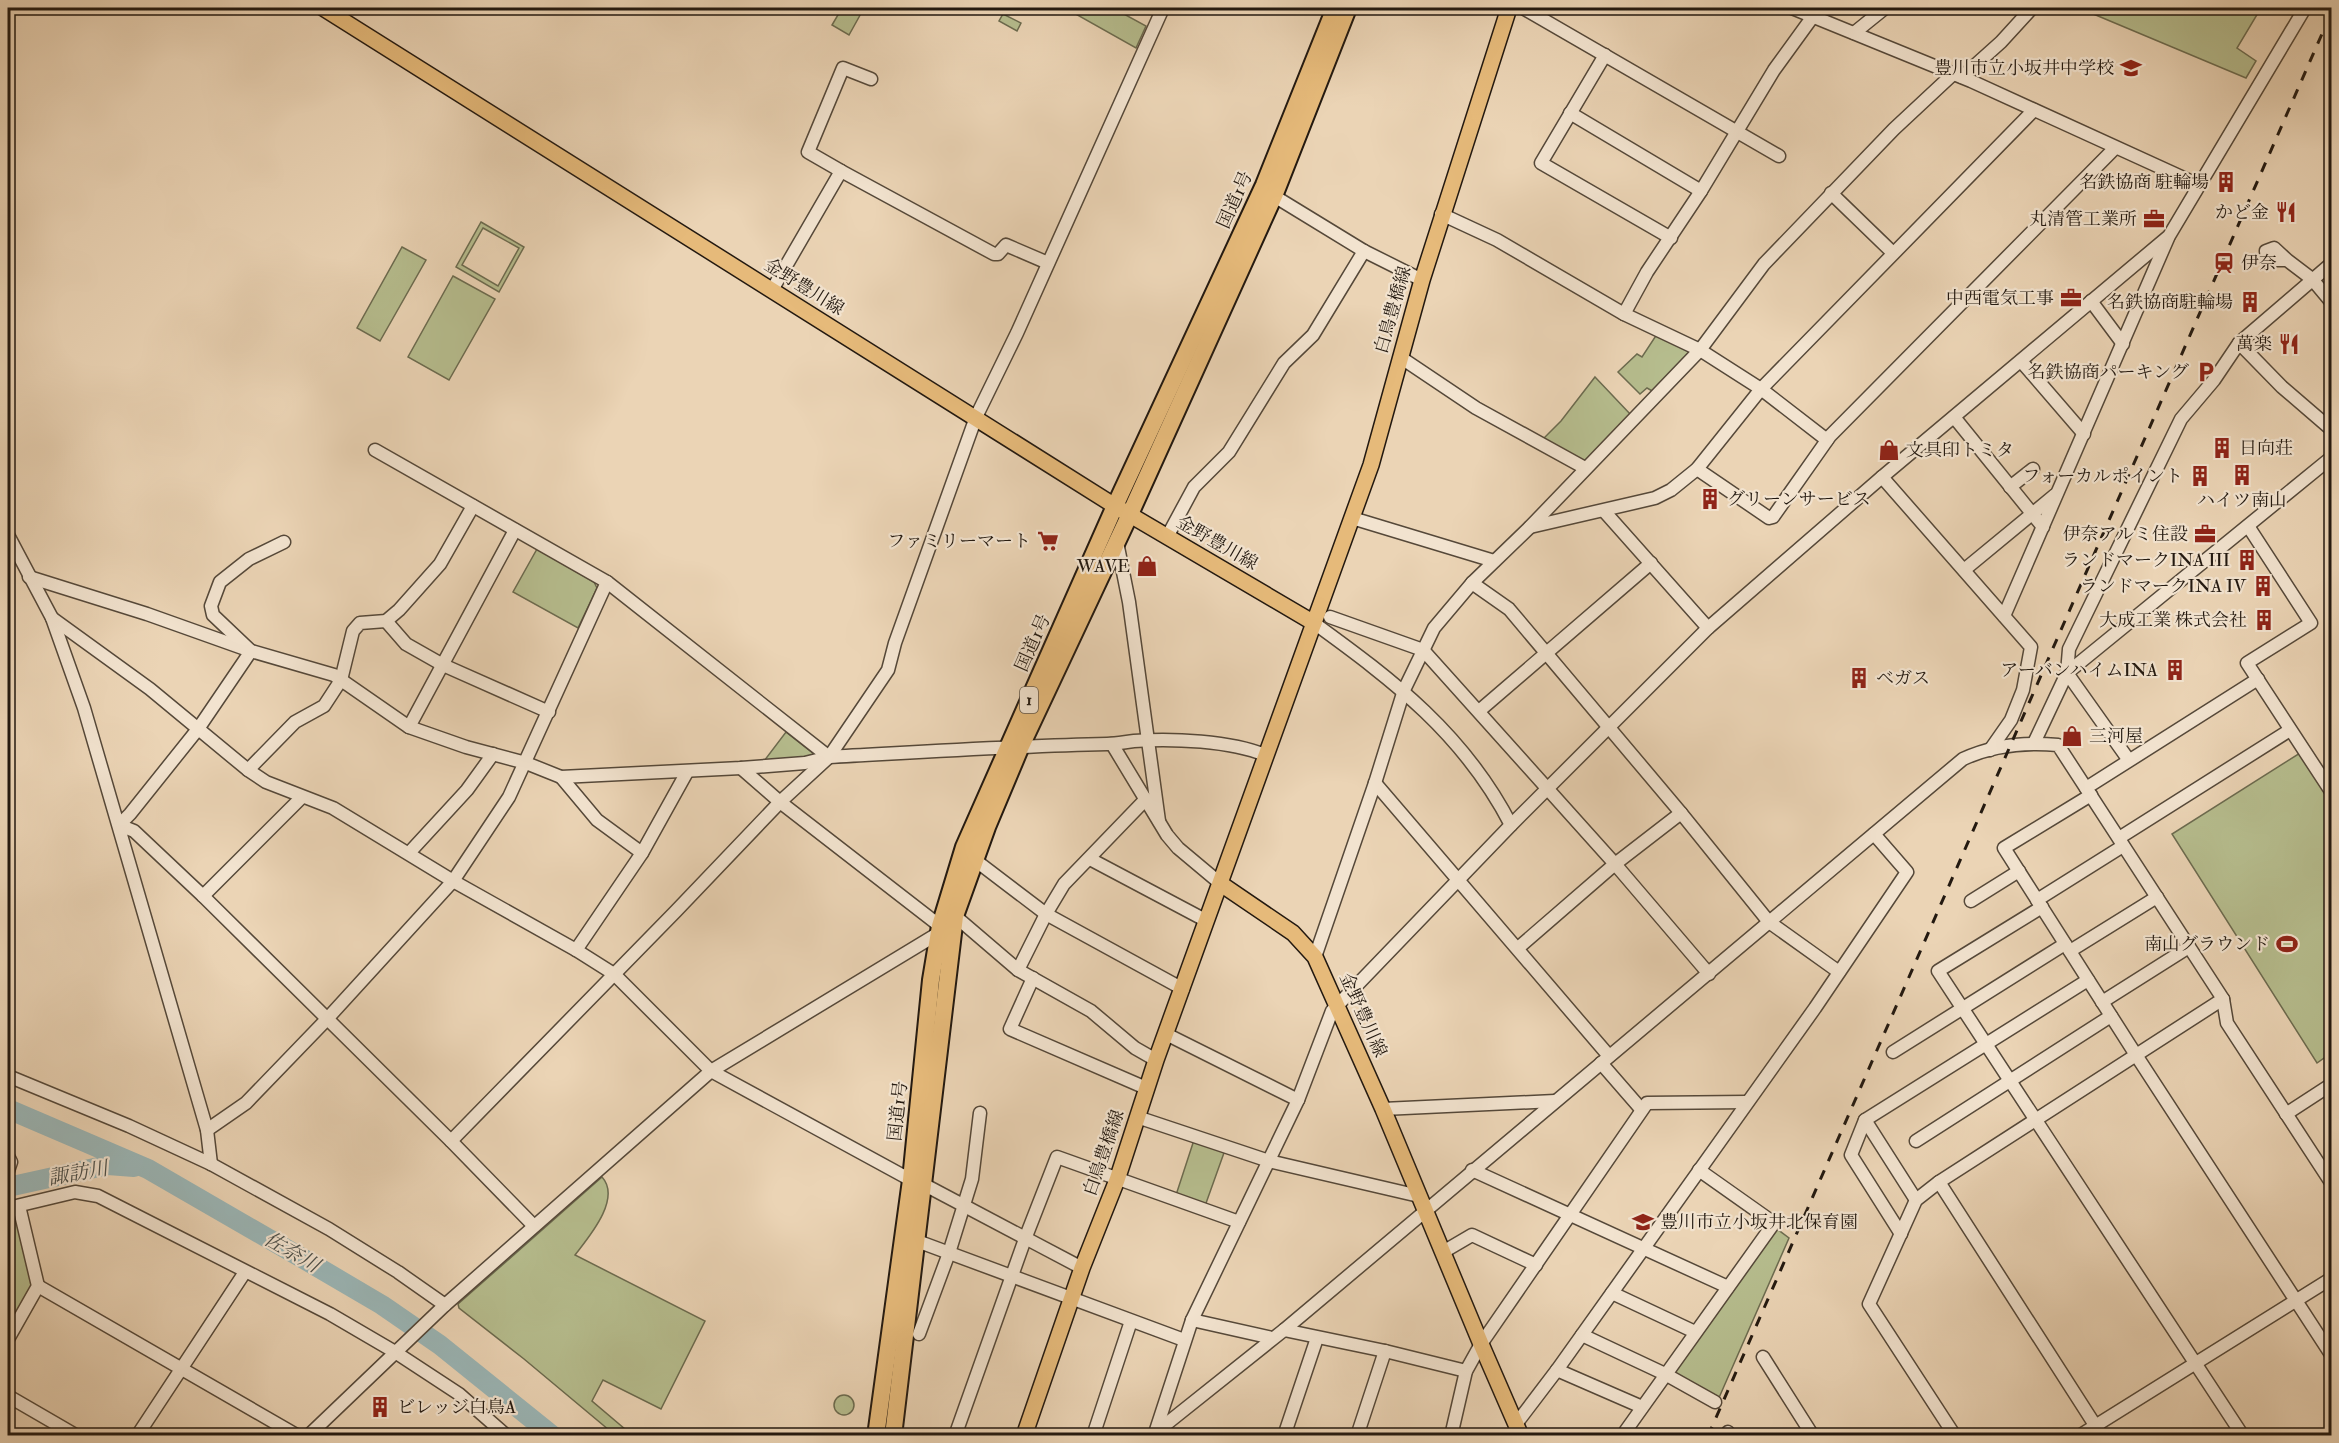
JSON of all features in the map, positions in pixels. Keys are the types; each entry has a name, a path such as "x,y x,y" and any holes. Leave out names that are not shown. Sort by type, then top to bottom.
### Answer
{"highway":[{"name":"国道1号","path":"893,1436 917,1241 917,1182 932,980 939,929 964,847 1117,542 1123,510 1264,185 1335,8"},
{"name":"国道1号","path":"876,1436 917,1182 955,916 1015,746 1123,510 1274,196 1348,8"}],"main road":[{"name":"金野豊川線","path":"323,8 1123,510 1314,623"},
{"name":"白鳥豊橋線","path":"1314,623 1371,465 1441,214 1509,8"},
{"path":"1221,884 1314,623"},
{"name":"金野豊川線","path":"1221,884 1293,933 1315,957 1383,1109 1519,1430"},
{"name":"白鳥豊橋線","path":"1024,1436 1082,1268 1117,1180 1146,1088 1221,884"}],"street":[{"path":"451,1141 780,802 829,757 888,670 895,643 976,417 1017,333 1163,8"},
{"path":"1523,8 1779,156"},
{"path":"1792,8 1816,12 1854,33 1958,75 2199,185"},
{"path":"1854,33 1885,8"},
{"path":"1315,957 1375,783 1404,690 1434,628 1472,583 1530,527 1700,350 1764,264 1831,193 1894,129 2001,42 2032,8"},
{"path":"2004,616 2169,236 2305,8"},
{"path":"1624,314 1647,272 1701,191 1774,70 1816,12"},
{"path":"1605,55 1541,163 1671,238"},
{"path":"871,79 843,68 808,152 994,254 998,254 1006,245 1048,263"},
{"path":"1530,527 1654,498 1671,490 1697,470 1761,389 2034,110"},
{"path":"1570,113 1701,191"},
{"path":"1697,470 1769,518 1773,517 1827,440 2115,148"},
{"path":"772,290 841,171"},
{"path":"1831,193 1893,253"},
{"path":"1274,196 1364,251 1422,280"},
{"path":"1441,214 1497,240 1624,314 1700,350 1761,389 1827,440"},
{"path":"1154,1434 1192,1320 1298,1100 1332,1011 1337,1004 1510,825 1708,628 1882,477 2169,236"},
{"path":"1167,537 1194,487 1229,452 1284,363 1313,334 1364,251"},
{"path":"2287,260 2312,279 2331,303"},
{"path":"2034,743 2067,673 2069,649 2181,419 2214,380 2239,343 2331,263"},
{"path":"2091,301 2123,344"},
{"path":"2239,343 2282,387 2331,430"},
{"path":"1400,357 1476,408 1585,468"},
{"path":"2021,361 2084,434"},
{"path":"1954,417 2043,527"},
{"path":"375,450 607,582 829,757"},
{"path":"2067,673 2331,457"},
{"path":"2010,487 2033,470"},
{"path":"1882,477 2031,647 2023,690 2011,720 1990,750"},
{"path":"1964,570 2058,493"},
{"path":"248,770 295,722 324,706 341,680 353,631 360,623 386,621 399,610 440,564 473,506"},
{"path":"1604,511 1708,628"},
{"path":"1352,518 1494,561"},
{"path":"2248,526 2311,623 2247,663 2331,793"},
{"path":"409,727 515,530"},
{"path":"8,535 52,618 84,708 207,1130 211,1164"},
{"path":"251,651 213,615 211,606 220,582 249,559 284,542"},
{"path":"1117,542 1129,602 1159,821"},
{"path":"1479,711 1651,563"},
{"path":"29,576 251,651 334,675 409,727 466,747 526,763 561,777 741,768 805,763 829,757 1148,741 1245,747 1265,756"},
{"path":"207,1130 246,1103 453,881 510,797 607,582"},
{"path":"1472,583 1509,609 1681,813 1769,922 1839,972"},
{"path":"1330,617 1423,650 1548,788 1709,974"},
{"path":"52,618 150,689 248,770 266,782 333,808 453,881 614,974 711,1071 1082,1268"},
{"path":"386,621 406,644 443,665 549,712"},
{"path":"1314,623 1404,690 1462,750 1510,825"},
{"path":"119,825 198,729 251,651"},
{"path":"2067,673 2128,759"},
{"path":"2258,679 2128,759 2088,792 2004,848 2331,1356"},
{"path":"2243,1436 1938,971 2039,903 2121,842 2290,730"},
{"path":"1154,1434 1284,1330 1422,1203 1472,1170 1709,974 1963,759 1990,750 2034,743 2058,745 2223,999 2227,1023 2331,1184"},
{"path":"1112,744 1178,848 1221,884"},
{"path":"409,853 467,790 493,754"},
{"path":"308,1436 443,1307 711,1071 939,929 741,768"},
{"path":"576,950 642,853 687,772"},
{"path":"561,777 597,820 642,853"},
{"path":"1375,783 1518,948 1641,1109"},
{"path":"203,896 302,797"},
{"path":"1018,970 1064,884 1146,799"},
{"path":"1518,948 1615,864 1681,813"},
{"path":"119,825 134,831 203,896 534,1226"},
{"path":"1519,1430 1582,1335 1907,872 1874,834"},
{"path":"1090,859 1207,921"},
{"path":"975,860 1046,914 1183,989"},
{"path":"1971,901 2019,871"},
{"path":"1893,1052 1963,1008 2157,897"},
{"path":"955,916 1018,970 1091,1011 1135,1048 1156,1060"},
{"path":"2102,1002 2189,947"},
{"path":"1034,978 1010,1029 1146,1088"},
{"path":"1901,1234 1851,1155 1865,1120 2088,980"},
{"path":"1955,1436 1869,1304 1916,1200 1939,1182 2223,999"},
{"path":"1916,1141 2111,1016"},
{"path":"1166,1034 1298,1100"},
{"path":"8,1076 129,1126 211,1164 398,1272 443,1307"},
{"path":"2286,1114 2331,1084"},
{"path":"1383,1109 1555,1101"},
{"path":"1451,1436 1466,1371 1481,1344 1647,1102 1747,1102"},
{"path":"919,1334 949,1253 972,1179 980,1113"},
{"path":"1137,1118 1269,1161 1422,1203"},
{"path":"1865,1120 1916,1200"},
{"path":"8,1156 11,1162 8,1171"},
{"path":"955,1436 1025,1239 1057,1157 1239,1222"},
{"path":"1472,1170 1728,1287"},
{"path":"1622,1436 1774,1223 1699,1170"},
{"path":"1939,1182 2098,1431"},
{"path":"298,1436 38,1287 13,1207 75,1192 90,1193 398,1350 459,1394 507,1436"},
{"path":"1443,1252 1472,1235 1536,1265"},
{"path":"917,1241 1184,1341"},
{"path":"136,1436 245,1272"},
{"path":"2079,1436 2098,1431 2196,1363 2331,1278"},
{"path":"8,1339 38,1287"},
{"path":"1612,1293 1695,1332"},
{"path":"1192,1320 1272,1338"},
{"path":"1093,1436 1131,1321"},
{"path":"1284,1330 1466,1371"},
{"path":"1582,1335 1665,1374 1715,1402"},
{"path":"1284,1436 1317,1338"},
{"path":"1357,1436 1385,1351"},
{"path":"1763,1358 1813,1436"},
{"path":"1557,1371 1642,1407"},
{"path":"8,1396 77,1436"}],"green space":[{"path":"842,8 864,8 849,35 832,25"},
{"path":"1074,8 1113,8 1146,26 1136,48 1072,12"},
{"path":"2079,8 2261,8 2237,48 2256,61 2246,78"},
{"path":"1003,14 1021,23 1017,31 999,21"},
{"path":"481,222 524,247 499,292 456,267","holes":["483,228 519,248 498,286 462,265"]},
{"path":"402,247 426,260 380,341 357,328"},
{"path":"453,276 495,299 449,380 408,357"},
{"path":"1659,331 1692,353 1654,392 1647,388 1640,394 1618,372 1637,354 1642,357"},
{"path":"1595,377 1631,415 1585,461 1581,462 1542,440 1561,421"},
{"path":"537,549 594,582 597,588 578,628 513,592"},
{"path":"786,732 814,754 813,756 764,761"},
{"name":"南山グラウンド","path":"2300,753 2331,802 2331,1053 2317,1063 2172,834"},
{"path":"1194,1140 1225,1150 1205,1206 1176,1195"},
{"path":"602,1177 607,1186 606,1207 595,1229 575,1255 705,1321 661,1409 603,1380 592,1401 632,1435 615,1435 459,1308 458,1304"},
{"path":"8,1216 17,1217 33,1284 8,1326"},
{"path":"1777,1229 1789,1238 1718,1400 1672,1374"},
{"path":"844,1395 851,1398 854,1405 851,1412 844,1415 837,1412 834,1405 837,1398"}],"waterway":[{"name":"佐奈川","path":"8,1109 148,1169 382,1305 440,1345 553,1436"},
{"name":"諏訪川","path":"8,1187 108,1165 134,1167"}],"railway":[{"path":"1708,1436 2332,11"}],"place":[{"name":"豊川市立小坂井中学校","path":"2131,68"},
{"name":"名鉄協商 駐輪場","path":"2226,182"},
{"name":"かど金","path":"2286,212"},
{"name":"丸清管工業所","path":"2154,219"},
{"name":"伊奈","path":"2224,263"},
{"name":"中西電気工事","path":"2071,298"},
{"name":"名鉄協商駐輪場","path":"2250,302"},
{"name":"萬楽","path":"2289,344"},
{"name":"名鉄協商パーキング","path":"2206,372"},
{"name":"日向荘","path":"2222,448"},
{"name":"文具印トミタ","path":"1889,450"},
{"name":"ハイツ南山","path":"2242,475"},
{"name":"フォーカルポイント","path":"2200,476"},
{"name":"グリーンサービス","path":"1710,499"},
{"name":"伊奈アルミ住設","path":"2205,534"},
{"name":"ファミリーマート","path":"1048,541"},
{"name":"ランドマークINA III","path":"2247,560"},
{"name":"WAVE","path":"1147,566"},
{"name":"ランドマークINA IV","path":"2263,586"},
{"name":"大成工業 株式会社","path":"2264,620"},
{"name":"アーバンハイムINA","path":"2175,670"},
{"name":"ベガス","path":"1859,678"},
{"name":"三河屋","path":"2072,736"},
{"name":"南山グラウンド","path":"2287,944"},
{"name":"豊川市立小坂井北保育園","path":"1643,1222"},
{"name":"ビレッジ白鳥A","path":"380,1407"}]}
